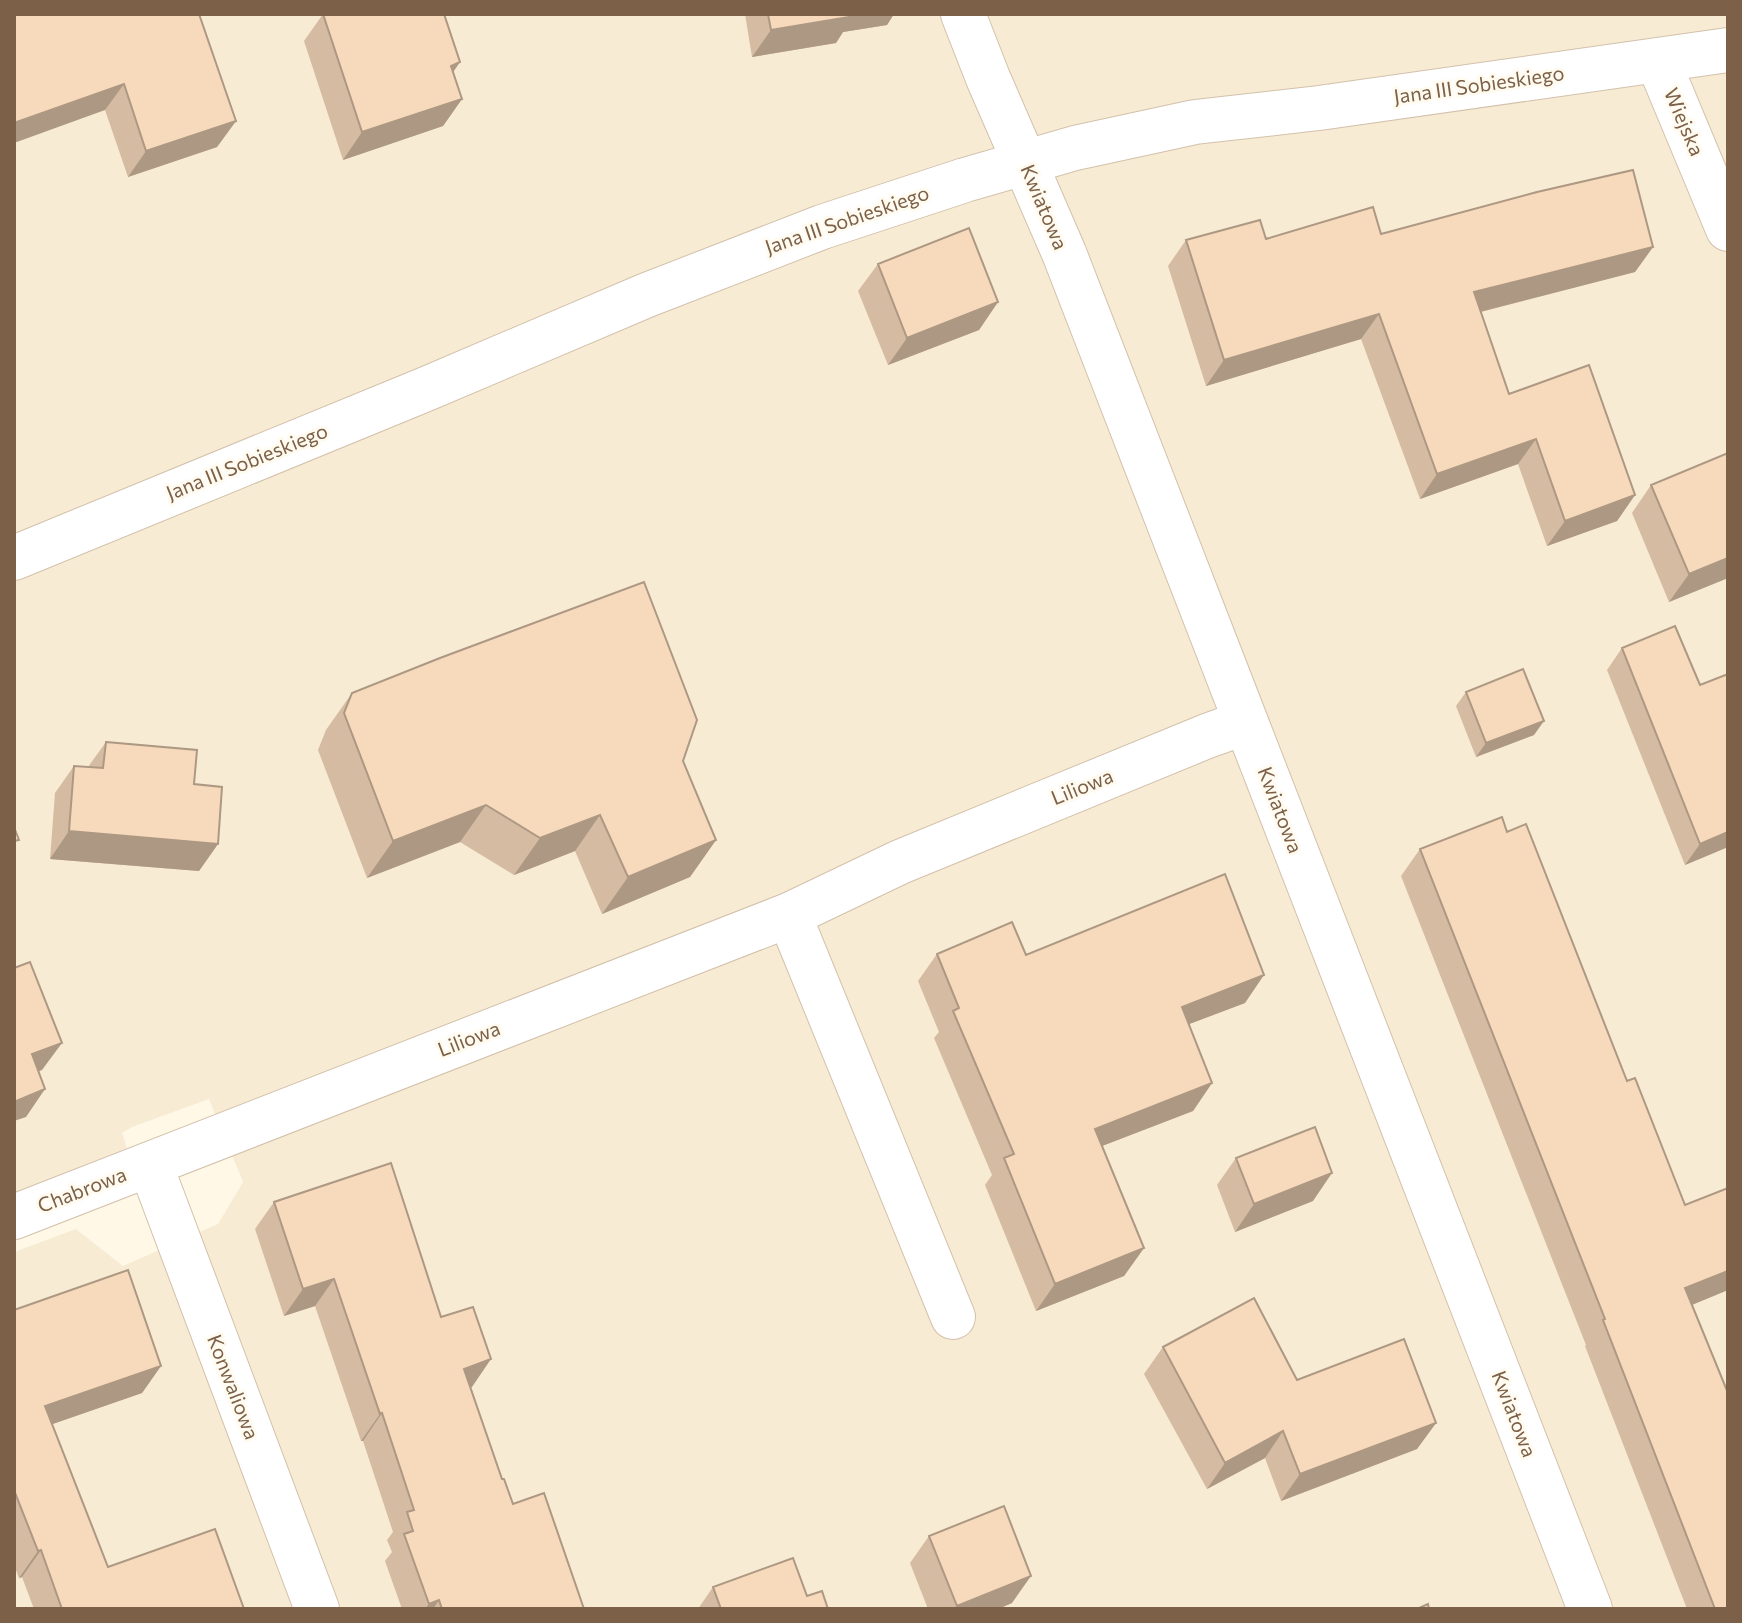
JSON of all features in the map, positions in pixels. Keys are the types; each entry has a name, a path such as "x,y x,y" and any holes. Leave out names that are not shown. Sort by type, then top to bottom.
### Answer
{"street":[{"name":"Kwiatowa","path":"963,14 1064,253 1590,1609"},
{"name":"Jana III Sobieskiego","path":"14,558 675,284 822,227 1025,162 1195,122 1319,108 1728,50"},
{"name":"Wiejska","path":"1658,61 1728,229"},
{"name":"Liliowa","path":"150,1164 789,915 900,862 1246,722"},
{"path":"789,915 953,1317"},
{"name":"Chabrowa","path":"14,1217 150,1164"},
{"name":"Konwaliowa","path":"150,1164 317,1609"}],"shaded area":[{"path":"14,14 1728,14 1728,1609 14,1609 14,1252 76,1229 123,1266 218,1224 243,1182 209,1099 132,1127 122,1133 127,1148 14,1194"}],"building":[{"path":"14,14 199,14 236,121 146,151 124,84 14,123"},
{"path":"323,14 444,14 460,62 451,66 462,99 362,132"},
{"path":"768,14 855,14 855,16 771,30"},
{"path":"1633,170 1653,247 1474,292 1509,394 1589,365 1635,495 1565,521 1536,439 1437,474 1379,314 1224,360 1186,240 1260,220 1266,239 1373,207 1381,234"},
{"path":"969,228 998,302 907,338 878,264"},
{"path":"1728,453 1728,558 1689,574 1651,485"},
{"path":"644,582 697,720 683,761 716,840 628,877 600,815 540,838 486,805 393,841 344,713 352,693"},
{"path":"1675,626 1700,685 1728,674 1728,832 1700,844 1622,648"},
{"path":"1523,669 1544,721 1486,743 1466,692"},
{"path":"106,742 197,750 194,784 222,787 218,844 69,831 74,766 103,768"},
{"path":"1502,817 1507,832 1526,824 1627,1081 1635,1078 1685,1205 1728,1188 1728,1271 1685,1288 1728,1393 1728,1609 1715,1609 1420,849"},
{"path":"1225,874 1264,975 1182,1007 1212,1083 1095,1129 1144,1248 1055,1284 1004,1158 1014,1154 953,1011 959,1008 937,954 1012,922 1026,955"},
{"path":"30,962 62,1043 32,1054 45,1089 14,1102 14,968"},
{"path":"1315,1127 1332,1173 1254,1204 1236,1158"},
{"path":"391,1163 441,1317 473,1307 491,1359 464,1369 502,1479 513,1504 544,1493 584,1609 442,1609 439,1600 429,1604 404,1534 413,1531 407,1512 414,1510 334,1279 303,1289 274,1202"},
{"path":"128,1270 161,1366 45,1406 108,1567 215,1529 244,1609 62,1609 41,1550 38,1551 14,1490 14,1310"},
{"path":"1254,1298 1297,1380 1404,1339 1436,1423 1300,1474 1283,1431 1225,1463 1163,1347"},
{"path":"1004,1506 1031,1576 957,1606 929,1536"},
{"path":"793,1558 807,1596 822,1591 828,1609 721,1609 713,1587"}]}
